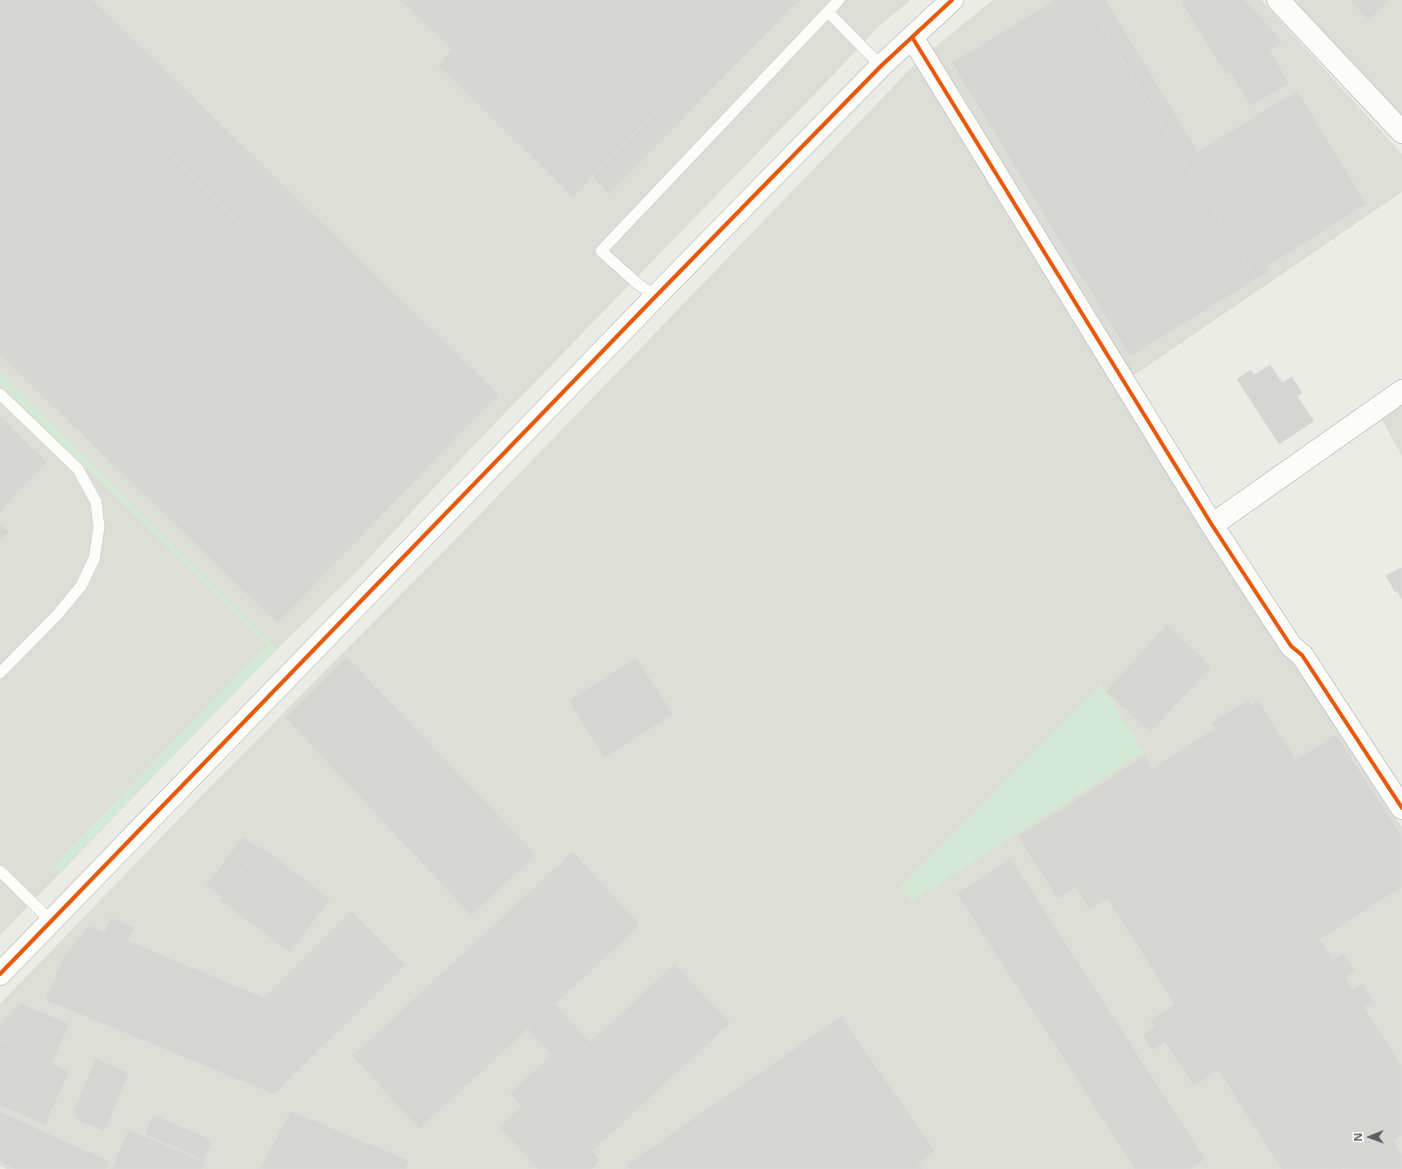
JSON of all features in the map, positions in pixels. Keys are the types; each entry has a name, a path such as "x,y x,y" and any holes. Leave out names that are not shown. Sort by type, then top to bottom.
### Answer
{"street":[{"path":"0,974 656,296 881,66 952,0"},
{"path":"1278,0 1402,132"},
{"path":"912,37 1212,525 1291,646 1302,655 1402,808"},
{"path":"1212,525 1402,391"}],"lane":[{"path":"656,296 640,285 601,251 838,0"},
{"path":"828,12 881,66"},
{"path":"0,394 78,469 96,502 99,527 94,559 81,586 58,614 0,673"},
{"path":"0,871 51,921"}],"shaded area":[{"path":"0,0 911,0 880,25 470,449 357,571 277,649 0,935"},
{"path":"993,0 1261,0 1402,154 1402,192 1130,378 929,52"},
{"path":"1294,0 1402,0 1402,116"},
{"path":"918,61 1291,657 1402,827 1402,1169 6,1169 0,1166 0,1004 200,797 460,535"},
{"path":"1402,401 1402,456 1381,418"}],"green space":[{"path":"0,372 277,649 60,872 53,865 267,645 0,384"},
{"path":"1101,684 1144,752 911,902 900,886"}],"building":[{"path":"0,0 12,0 458,436 277,623 0,355"},
{"path":"12,0 93,0 499,395 458,436"},
{"path":"401,0 764,0 573,197 438,65 452,50"},
{"path":"764,0 799,0 609,194 592,177"},
{"path":"1055,0 1086,0 1256,279 1130,356 952,63"},
{"path":"1086,0 1106,0 1270,271 1256,279"},
{"path":"1186,0 1245,0 1282,41 1270,51 1289,83 1250,106 1231,73 1227,75 1182,4"},
{"path":"1350,0 1390,0 1369,20"},
{"path":"1297,91 1366,204 1267,266 1198,152"},
{"path":"1270,365 1282,383 1292,377 1302,393 1297,396 1314,421 1279,444 1237,379 1251,370 1254,375"},
{"path":"0,417 47,462 20,490 0,471"},
{"path":"0,471 20,490 0,512"},
{"path":"0,523 9,532 0,541"},
{"path":"1401,568 1402,599 1397,590 1395,592 1386,576"},
{"path":"1167,625 1211,667 1150,732 1106,691"},
{"path":"347,657 536,855 471,915 286,718"},
{"path":"636,658 673,714 605,758 569,701"},
{"path":"1248,700 1251,705 1258,701 1296,760 1336,735 1402,836 1402,887 1320,939 1333,960 1343,953 1355,971 1345,978 1353,990 1362,983 1374,1002 1364,1008 1402,1066 1402,1116 1321,1169 1282,1169 1218,1070 1194,1086 1165,1042 1152,1050 1143,1035 1155,1027 1150,1020 1175,1004 1107,898 1089,909 1075,887 1058,899 1018,837 1145,756 1152,769 1216,728 1212,723"},
{"path":"243,837 259,848 222,897 206,886"},
{"path":"260,846 330,899 290,952 220,900"},
{"path":"573,852 640,925 419,1129 353,1056"},
{"path":"1011,859 1205,1159 1191,1169 1135,1169 957,894"},
{"path":"351,911 405,965 274,1094 46,1000 64,956 89,926 105,932 111,918 134,927 128,941 264,998"},
{"path":"675,964 730,1023 592,1151 601,1160 592,1169 538,1169 499,1127"},
{"path":"21,1004 69,1024 52,1063 0,1040 0,1025"},
{"path":"555,1004 590,1042 522,1106 510,1093 552,1055 527,1029"},
{"path":"841,1017 935,1151 918,1163 923,1169 630,1169 627,1165"},
{"path":"0,1040 69,1071 45,1125 0,1105"},
{"path":"96,1059 129,1073 104,1131 76,1119 77,1114 73,1113"},
{"path":"291,1111 409,1161 405,1169 260,1169"},
{"path":"0,1112 109,1161 106,1169 15,1169 0,1162"},
{"path":"154,1115 212,1140 204,1160 145,1134"},
{"path":"1402,1116 1402,1135 1393,1141 1402,1155 1402,1169 1345,1169 1344,1167 1341,1169 1321,1169"},
{"path":"129,1130 205,1162 202,1169 112,1169"}],"cycle path":[{"path":"0,974 656,296 881,66 952,0"},
{"path":"912,37 1212,525 1291,646 1302,655 1402,808"}]}
